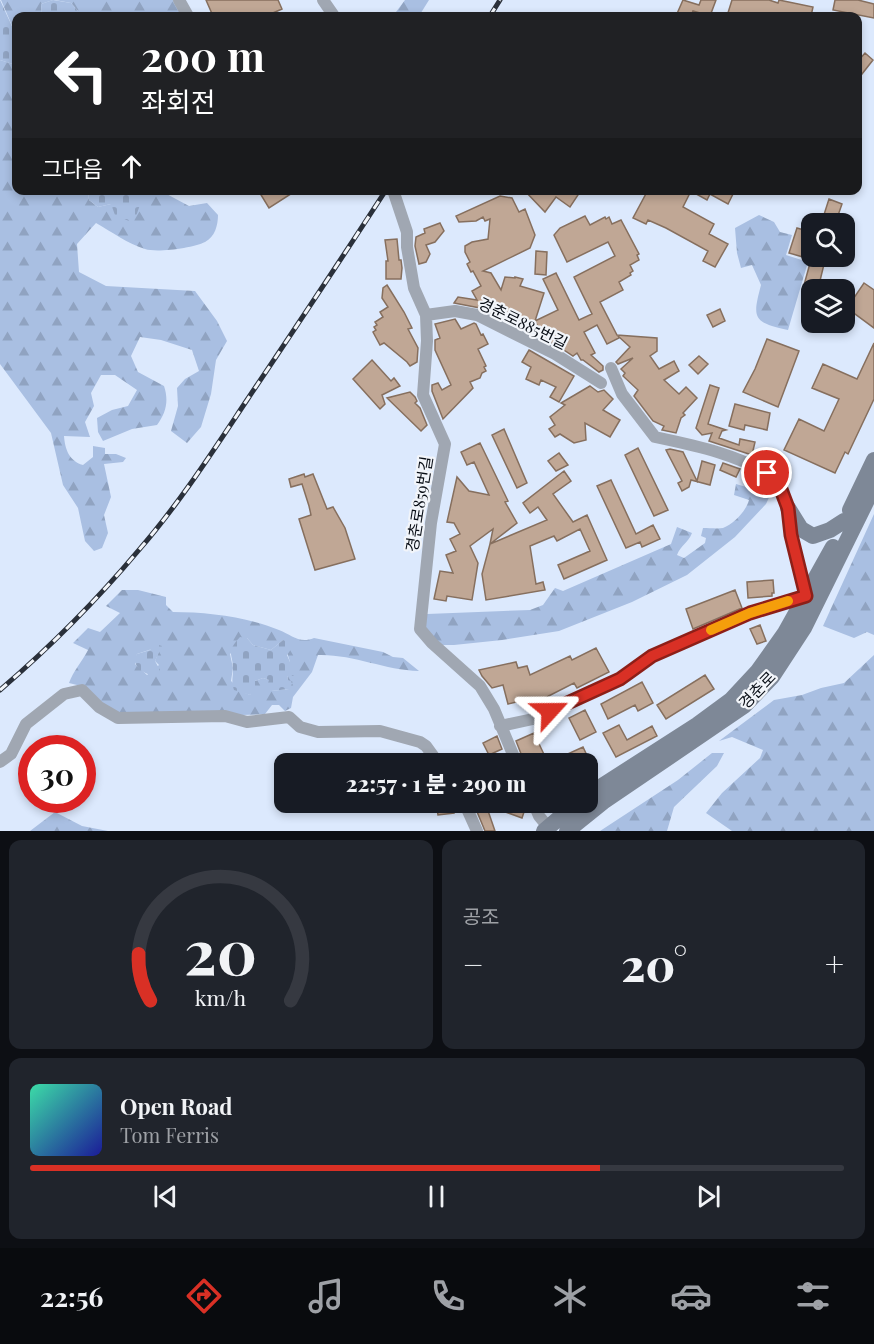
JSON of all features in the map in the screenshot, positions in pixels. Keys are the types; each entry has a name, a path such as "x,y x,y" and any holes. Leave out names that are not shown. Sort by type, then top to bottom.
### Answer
{"street":[{"name":"경춘로859번길","path":"395,195 407,232 407,247 414,288 426,315 427,341 423,394 445,444 431,523 420,629 432,643 480,686 494,709 512,753"},
{"name":"경춘로885번길","path":"426,315 455,311 477,315 555,354 601,383"},
{"path":"611,368 622,394 655,437 706,447 749,464 777,479 788,508 801,529 807,534 813,536 830,530 844,521"},
{"name":"경춘로","path":"567,831 603,802 744,706 772,677 804,628 812,599 844,521 874,460"},
{"name":"경춘로","path":"598,789 697,725 731,700 765,662 812,599 874,486"},
{"path":"500,726 533,719 620,679 652,656 750,613 812,599 791,535 788,508"},
{"path":"0,762 11,754 26,724 64,694 82,690 99,707 118,718 225,716 247,722 289,717 300,727 318,732 380,731 420,742 431,753"},
{"path":"470,813 477,831"},
{"path":"538,813 546,829 565,813"}],"green space":[{"path":"0,0 12,26 12,64 0,60"},
{"path":"1,0 53,0 41,4 42,12 12,12 12,26"},
{"path":"53,0 71,3 78,12 42,12 41,4"},
{"path":"55,0 173,0 180,12 78,12 71,3"},
{"path":"405,0 429,0 422,12 396,12"},
{"path":"0,60 12,64 12,195 88,195 89,200 98,207 111,204 122,195 168,195 189,206 207,203 218,215 215,230 205,242 184,248 145,249 126,241 96,223 77,244 79,272 106,286 195,291 217,321 227,341 216,360 211,394 201,427 187,443 171,431 178,406 177,388 185,379 199,371 192,350 161,340 140,337 131,356 138,372 164,386 166,402 163,416 157,425 132,429 103,441 98,432 97,418 112,410 128,406 137,390 115,375 101,375 91,393 94,406 85,422 90,437 64,436 69,454 74,461 83,465 93,457 93,446 105,448 105,454 116,454 126,458 123,462 104,464 111,497 104,515 108,533 102,548 94,551 85,541 78,508 63,485 51,433 0,364"},
{"path":"88,195 135,195 140,205 136,216 129,221 115,215 111,204 98,207 89,200"},
{"path":"759,215 774,222 780,232 792,235 786,255 801,260 801,267 807,267 803,279 801,279 788,330 768,324 758,317 756,305 761,285 752,265 741,268 735,228"},
{"path":"756,479 766,483 771,493 766,504 735,537 687,575 632,602 559,631 502,640 437,645 425,629 427,614 530,610 543,605 555,588 563,591 671,544 677,527 692,533 677,555 684,558 705,543 706,538 701,536 703,528 723,528 739,517 749,500 734,495 736,484 753,489"},
{"path":"874,514 874,635 867,632 854,638 823,626"},
{"path":"122,590 138,590 166,597 166,605 173,612 213,614 241,619 267,625 304,640 314,638 383,652 393,657 403,658 419,671 393,668 344,657 318,655 312,672 293,697 291,708 285,711 279,705 272,705 265,714 122,714 108,710 81,686 69,683 88,650 73,643 88,628 100,632 120,613 106,606","holes":["247,638 253,645 271,650 283,640 290,662 287,675 289,689 271,691 269,680 263,678 255,681 250,695 231,681 233,668 230,654","161,646 155,661 159,665 147,675 135,664 137,654"]},
{"path":"240,637 247,638 253,645 271,650 283,640 294,645 287,655 290,662 296,661 299,668 293,676 287,676 288,680 293,682 289,689 271,691 267,686 269,680 263,678 255,681 255,688 250,695 234,690 231,650"},
{"path":"155,644 162,646 155,661 160,670 155,675 142,671 134,659 137,654 150,650"},
{"path":"874,655 874,831 732,831 706,813 722,793 760,758 763,750 732,737 719,741 774,700 844,683"},
{"path":"712,753 724,753 717,766 674,807 667,831 600,831 678,780"},
{"path":"54,813 57,813 82,826 108,831 30,831"}],"building":[{"path":"206,0 278,0 282,9 275,12 211,12"},
{"path":"683,0 699,5 701,0 716,0 712,12 678,12"},
{"path":"732,0 769,0 778,3 779,0 813,7 812,12 728,12"},
{"path":"835,0 858,0 874,4 874,18 862,16 862,12 833,10"},
{"path":"865,53 873,60 862,74 862,56"},
{"path":"261,195 289,195 269,208"},
{"path":"529,195 578,195 570,207 556,197 545,212"},
{"path":"645,195 689,195 683,207 714,224 709,234 728,244 715,267 703,261 708,251 648,220 646,224 633,218"},
{"path":"698,195 710,195 707,200"},
{"path":"712,195 732,195 728,204"},
{"path":"500,196 512,198 519,212 525,209 535,235 530,248 483,271 491,273 501,290 505,277 515,277 523,279 520,286 544,293 535,321 558,310 543,279 556,273 579,320 592,314 574,277 615,256 608,242 567,262 554,235 560,228 585,216 590,225 605,217 606,219 609,217 612,224 621,220 639,254 637,255 639,260 630,265 633,271 631,275 619,282 623,290 600,302 617,335 657,338 657,351 650,356 659,369 674,361 679,371 664,380 679,394 686,387 697,398 683,413 685,415 681,418 676,433 662,430 664,426 653,421 634,396 638,390 623,376 625,373 621,369 633,358 618,364 616,362 630,347 618,336 619,338 607,344 597,325 584,332 595,353 591,355 603,366 603,370 599,372 581,360 577,353 573,356 564,350 560,341 554,344 544,339 536,323 531,333 480,308 454,303 458,297 477,300 472,291 481,286 467,264 470,262 465,246 488,239 490,219 485,221 483,217 476,221 459,222 456,216"},
{"path":"829,199 842,204 839,213 825,213"},
{"path":"440,223 444,231 435,242 426,245 430,254 426,262 419,264 415,246 416,237 425,233 424,229"},
{"path":"797,228 801,229 801,256 789,253"},
{"path":"397,239 402,268 401,279 386,279 386,261 388,261 385,240"},
{"path":"536,251 547,252 546,275 535,274"},
{"path":"809,267 823,267 820,279 806,279"},
{"path":"864,283 874,290 874,328 855,314 855,296"},
{"path":"387,285 412,328 408,329 418,348 417,362 410,366 384,343 380,345 373,332 377,325 375,322 383,317 380,312 388,307 382,298 383,288"},
{"path":"720,309 725,321 713,327 707,315"},
{"path":"455,319 461,329 474,323 481,335 483,334 488,344 478,349 486,371 480,378 470,382 473,388 443,419 432,391 432,385 438,383 442,390 451,385 435,350 435,340 440,338 435,324"},
{"path":"767,339 799,351 778,407 743,392"},
{"path":"874,343 874,399 848,454 845,452 835,473 784,450 799,419 824,431 839,399 812,388 823,364 857,379"},
{"path":"529,350 574,376 559,402 550,397 556,387 541,380 539,385 526,379 531,367 522,362"},
{"path":"699,356 708,364 698,374 689,365"},
{"path":"372,360 391,381 394,378 400,386 382,395 385,404 380,409 353,379"},
{"path":"710,385 719,388 708,424 726,430 722,431 719,438 739,445 740,439 755,442 752,455 709,441 712,433 702,435 696,428"},
{"path":"590,386 598,392 604,390 613,399 603,410 620,420 610,437 585,423 586,440 574,443 560,434 555,437 549,429 555,425 550,417 565,405 561,403"},
{"path":"410,392 415,397 417,401 415,403 420,408 427,425 421,431 387,398"},
{"path":"735,404 770,413 767,430 745,425 744,430 729,426"},
{"path":"504,429 527,483 517,488 492,435"},
{"path":"480,443 508,501 505,502 517,523 490,544 493,529 470,546 478,563 472,600 447,596 446,601 434,599 440,571 453,573 446,555 456,551 450,539 460,534 454,523 447,522 457,477 469,491 489,495 474,462 467,465 461,452"},
{"path":"638,448 668,510 654,516 625,455"},
{"path":"666,450 683,452 697,481 702,461 715,465 710,485 691,480 689,487 682,491 678,483 682,481"},
{"path":"559,453 568,465 556,471 548,461"},
{"path":"723,463 740,469 736,477 720,470"},
{"path":"564,471 571,481 553,494 573,522 587,515 607,560 564,579 558,565 590,551 580,529 557,541 554,536 530,546 536,584 543,582 545,590 486,600 482,574 490,544 547,520 538,507 530,513 523,503"},
{"path":"304,474 305,477 313,474 327,509 333,507 345,528 355,559 315,570 299,519 311,515 309,506 302,484 291,487 289,479"},
{"path":"611,480 636,534 653,525 660,539 642,547 640,542 626,548 597,486"},
{"path":"773,580 774,593 772,596 748,598 747,582"},
{"path":"735,590 742,608 693,629 686,609"},
{"path":"760,625 766,641 757,644 750,629"},
{"path":"596,648 609,672 577,688 574,683 535,703 533,698 508,704 503,685 492,688 479,670 516,662 518,668 527,666 530,675 570,656 572,660"},
{"path":"705,675 714,689 666,719 657,705"},
{"path":"642,682 653,703 638,711 635,705 608,719 601,704"},
{"path":"585,710 596,732 580,740 569,718"},
{"path":"619,725 627,740 652,726 657,736 616,757 603,733"},
{"path":"534,733 543,753 521,753 516,741"},
{"path":"497,736 502,749 488,753 483,743"},
{"path":"583,747 586,753 570,753"},
{"path":"478,813 489,813 495,831 485,831"},
{"path":"508,813 524,813 522,818"}],"railway":[{"path":"492,12 500,0"},
{"path":"0,690 89,606 168,515 383,195"}],"slow traffic":[{"path":"711,630 750,613 788,601"}],"route":[{"path":"550,711 620,679 652,656 750,613 806,596 791,535 788,508 777,479 767,473"}]}
